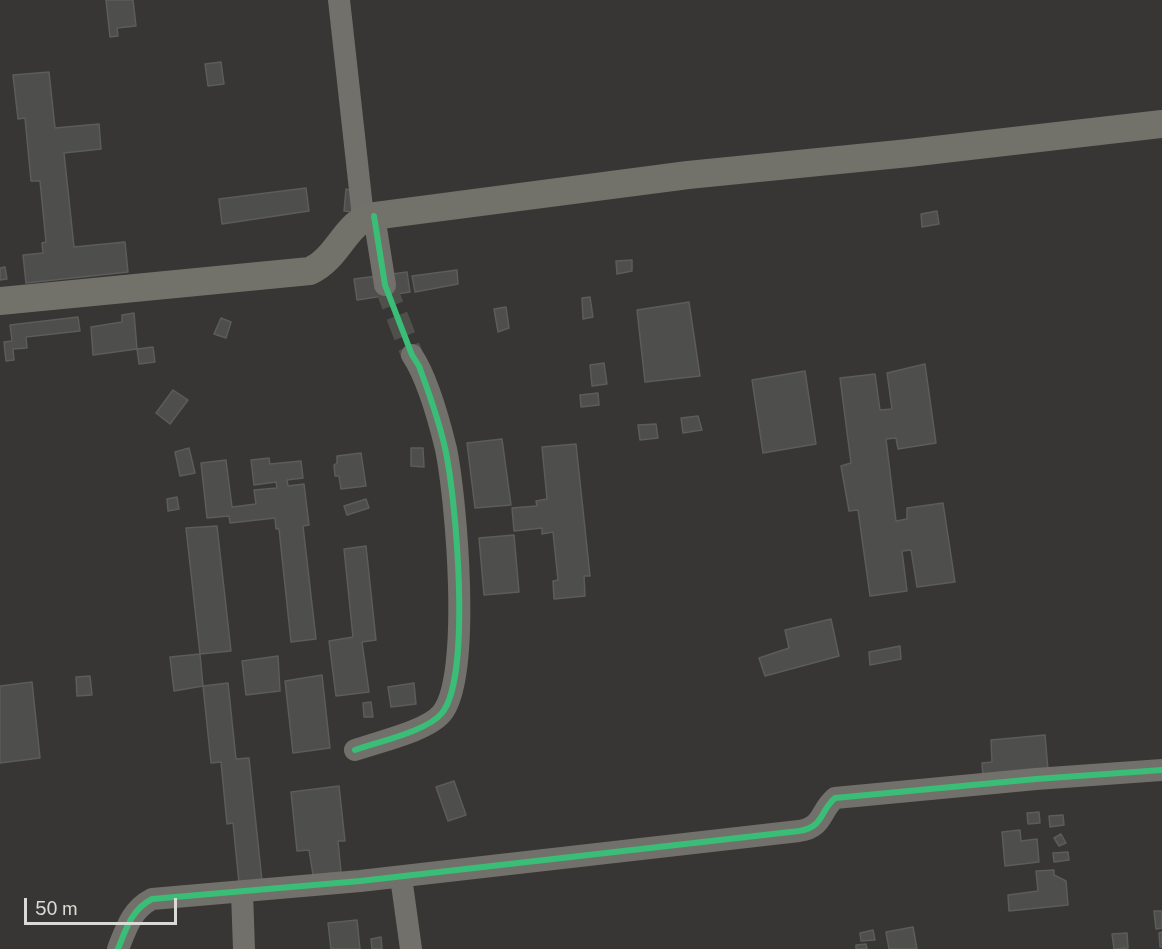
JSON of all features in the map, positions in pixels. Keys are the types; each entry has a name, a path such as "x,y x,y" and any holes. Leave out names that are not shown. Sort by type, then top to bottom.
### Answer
{"main road":[{"path":"0,301 310,271 326,262 344,237 369,217 688,175 909,153 1162,123"}],"street":[{"path":"339,0 369,217 385,285"},
{"path":"355,750 432,723 442,713 451,697 456,678 459,589 451,482 436,417 419,366 412,355"},
{"path":"118,949 132,916 144,903 152,899 242,893 400,877 812,829 818,825 830,803 836,798 1036,779 1162,770"},
{"path":"400,877 411,949"},
{"path":"242,893 244,949"}],"building":[{"path":"106,0 133,0 136,26 117,28 118,36 110,37"},
{"path":"221,62 224,84 208,86 205,64"},
{"path":"49,72 55,128 99,124 101,149 64,153 74,247 125,242 128,272 26,283 23,255 43,253 42,243 46,242 40,181 31,181 25,118 18,119 13,75"},
{"path":"306,188 309,211 222,224 219,199"},
{"path":"346,189 354,191 352,212 344,211"},
{"path":"937,211 939,224 922,227 921,214"},
{"path":"632,260 632,271 617,274 616,261"},
{"path":"5,267 7,279 0,280 0,268"},
{"path":"457,270 458,284 415,292 412,276"},
{"path":"407,272 410,292 357,300 354,279"},
{"path":"590,297 593,317 583,319 582,298"},
{"path":"689,302 700,376 645,382 637,310"},
{"path":"506,307 509,328 498,332 494,309"},
{"path":"134,313 137,349 93,355 91,327 122,322 122,315"},
{"path":"78,317 80,331 26,337 27,348 13,349 14,360 6,361 4,342 12,341 10,325"},
{"path":"221,318 231,322 226,338 214,334"},
{"path":"153,347 155,362 139,364 137,349"},
{"path":"604,363 607,384 592,386 590,365"},
{"path":"925,364 936,443 898,449 896,438 886,439 896,521 907,519 907,508 943,503 955,582 917,587 911,550 902,551 907,591 870,596 858,510 849,511 841,466 851,463 840,378 875,374 880,410 892,409 887,373"},
{"path":"805,371 816,444 763,453 752,380"},
{"path":"173,390 188,400 170,424 156,413"},
{"path":"598,393 599,405 581,407 580,395"},
{"path":"698,416 702,430 683,433 681,418"},
{"path":"656,424 658,438 640,440 638,425"},
{"path":"502,439 511,505 475,508 467,443"},
{"path":"576,444 590,576 584,576 585,596 554,599 553,581 558,580 553,532 542,534 542,528 514,531 512,508 537,506 536,501 547,499 542,447"},
{"path":"189,448 195,473 180,476 175,452"},
{"path":"411,448 423,448 424,467 411,466"},
{"path":"361,453 366,486 341,489 339,476 335,476 334,465 337,463 337,456"},
{"path":"269,458 270,464 301,461 303,478 287,480 288,486 304,484 309,525 303,526 316,639 291,642 279,529 276,529 275,518 230,523 229,516 207,518 201,463 226,460 232,507 256,504 254,490 277,488 276,482 254,485 251,460"},
{"path":"177,497 179,509 168,511 167,499"},
{"path":"366,499 369,508 347,515 344,506"},
{"path":"217,526 231,651 200,654 186,528"},
{"path":"514,535 519,592 484,595 479,538"},
{"path":"366,546 376,640 362,642 369,692 336,696 329,641 353,637 344,549"},
{"path":"831,619 839,656 765,676 759,658 789,648 785,630"},
{"path":"900,646 901,659 870,665 869,652"},
{"path":"200,654 203,686 174,691 170,657"},
{"path":"278,656 280,691 246,695 242,661"},
{"path":"322,675 330,748 293,753 285,681"},
{"path":"90,676 92,695 77,696 76,677"},
{"path":"32,682 40,758 0,763 0,686"},
{"path":"228,683 236,759 249,758 262,881 239,883 233,823 227,824 221,762 211,763 203,686"},
{"path":"414,683 416,704 391,707 388,687"},
{"path":"371,702 373,717 364,717 363,703"},
{"path":"1045,735 1048,770 983,777 982,763 992,762 991,740"},
{"path":"454,781 466,815 448,821 436,787"},
{"path":"339,786 345,841 338,841 341,872 313,875 309,850 297,851 291,792"},
{"path":"1039,812 1040,823 1028,824 1027,813"},
{"path":"1063,815 1064,825 1050,827 1049,816"},
{"path":"1020,830 1021,841 1037,839 1039,862 1005,866 1002,832"},
{"path":"1061,834 1066,843 1059,846 1054,838"},
{"path":"1068,852 1069,860 1054,862 1053,853"},
{"path":"1054,870 1054,875 1066,881 1068,905 1009,911 1008,895 1038,891 1036,871"},
{"path":"1154,911 1162,911 1162,928 1156,929"},
{"path":"357,920 360,949 331,949 328,923"},
{"path":"913,927 917,949 889,949 886,932"},
{"path":"873,930 875,940 861,941 860,933"},
{"path":"1162,932 1162,947 1160,947 1159,933"},
{"path":"1127,933 1128,948 1114,949 1112,934"},
{"path":"381,937 382,949 372,949 371,939"},
{"path":"866,944 867,949 856,949 856,945"}],"tunnel":[{"path":"385,285 412,355"}],"cycle path":[{"path":"355,750 414,731 442,713 451,693 457,663 459,626 457,544 445,448 423,376 412,355 385,285 374,216"},
{"path":"118,949 134,914 152,899 360,881 799,831 813,826 835,798 1162,770"}]}
